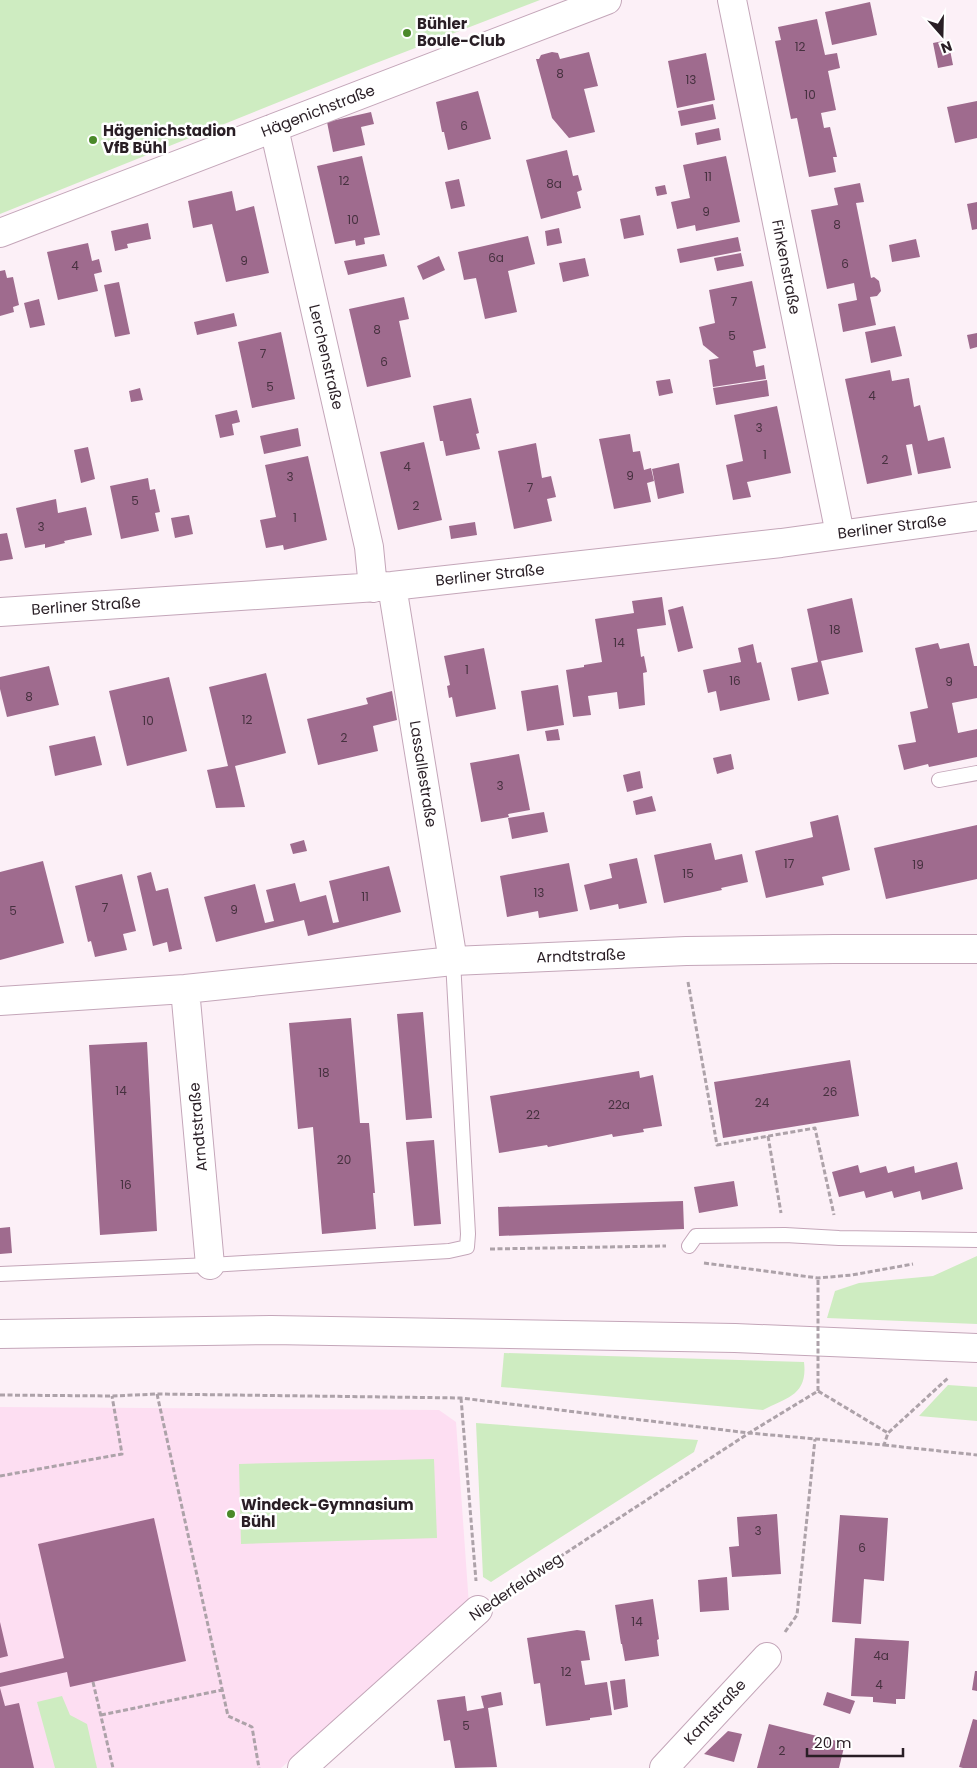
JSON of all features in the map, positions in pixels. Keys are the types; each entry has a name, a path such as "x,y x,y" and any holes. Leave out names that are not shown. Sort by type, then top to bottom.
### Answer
{"street":[{"name":"Hägenichstraße","path":"0,232 607,0"},
{"name":"Finkenstraße","path":"732,0 840,534"},
{"name":"Lerchenstraße","path":"274,128 369,547 382,587"},
{"name":"Berliner Straße","path":"0,612 382,587 781,542 977,516"},
{"name":"Lassallestraße","path":"382,587 454,961"},
{"name":"Arndtstraße","path":"0,1001 185,988 454,961 686,951 977,949"},
{"name":"Arndtstraße","path":"185,988 210,1265"},
{"path":"0,1334 291,1331 735,1338 977,1348"},
{"name":"Niederfeldweg","path":"302,1768 478,1610"},
{"name":"Kantstraße","path":"664,1768 767,1657"}],"lane":[{"path":"939,780 977,772"},
{"path":"0,1274 210,1265 449,1251 467,1247 468,1234 454,961"},
{"path":"689,1246 696,1236 785,1235 839,1238 977,1240"}],"path":[{"path":"686,951 688,980 717,1145 815,1128 839,1238"},
{"path":"768,1136 785,1235"},
{"path":"467,1247 481,1249 689,1246 703,1262 818,1278 852,1275 916,1264"},
{"path":"818,1278 818,1391 888,1433"},
{"path":"884,1445 888,1433 951,1375"},
{"name":"Niederfeldweg","path":"478,1610 818,1391"},
{"path":"157,1394 228,1716 252,1727 259,1768"},
{"path":"0,1395 112,1396 157,1394 461,1398 749,1434 977,1455"},
{"path":"0,1476 122,1454 112,1396"},
{"path":"461,1398 478,1610"},
{"path":"767,1657 797,1615 815,1439"},
{"path":"94,1682 113,1768"},
{"path":"101,1715 222,1690"}],"shaded area":[{"name":"Windeck-Gymnasium Bühl","path":"0,1407 439,1410 456,1422 469,1605 281,1768 0,1768"}],"green space":[{"name":"Hägenichstadion VfB Bühl","path":"0,0 540,0 371,65 0,214"},
{"path":"977,1256 977,1324 827,1318 835,1291 859,1283 933,1276"},
{"path":"504,1353 804,1362 804,1373 803,1382 794,1394 763,1410 501,1387"},
{"path":"948,1385 977,1387 977,1421 919,1416"},
{"path":"476,1423 698,1440 694,1452 491,1582 483,1577"},
{"path":"434,1459 437,1538 241,1544 239,1464"},
{"path":"62,1696 70,1715 87,1724 97,1768 55,1768 37,1702"}],"building":[{"path":"870,2 877,35 832,45 825,12"},
{"path":"817,19 825,55 837,53 840,68 828,71 836,110 821,113 824,128 830,127 837,157 833,157 836,172 809,177 797,118 791,119 775,41 781,40 778,27"},
{"path":"948,40 953,65 938,68 933,43"},
{"path":"552,52 558,53 560,59 589,52 598,86 584,89 595,132 569,138 552,118 536,59 539,59 541,55"},
{"path":"706,53 715,100 677,108 668,61"},
{"path":"478,91 491,139 448,150 436,102"},
{"path":"977,101 977,138 955,143 947,107"},
{"path":"713,104 716,119 681,126 678,111"},
{"path":"371,112 374,124 361,127 365,145 333,152 327,122"},
{"path":"719,128 721,140 697,145 695,133"},
{"path":"567,150 573,176 578,175 582,190 577,192 581,208 541,219 526,160"},
{"path":"362,156 380,235 364,238 365,244 356,246 355,240 335,244 317,166"},
{"path":"726,156 740,222 696,231 695,225 677,229 671,202 690,198 683,165"},
{"path":"459,179 465,206 451,209 445,182"},
{"path":"860,183 864,202 856,203 871,278 874,277 879,281 881,291 877,296 870,297 876,325 843,332 838,304 857,300 854,283 827,289 811,210 838,205 834,188"},
{"path":"665,185 667,194 657,196 655,187"},
{"path":"232,191 236,211 254,206 269,273 226,282 212,224 193,228 188,201"},
{"path":"977,202 977,229 972,230 967,204"},
{"path":"640,215 644,235 624,239 620,219"},
{"path":"148,223 151,239 127,244 128,248 115,251 111,231"},
{"path":"559,228 562,243 547,246 545,231"},
{"path":"528,236 535,264 508,271 517,312 485,319 476,278 464,280 458,252"},
{"path":"738,237 741,251 680,263 677,249"},
{"path":"916,239 920,257 892,262 889,245"},
{"path":"88,243 92,261 99,259 102,272 94,274 98,291 58,300 47,252"},
{"path":"741,253 744,266 717,271 714,258"},
{"path":"384,254 387,266 348,275 344,261"},
{"path":"439,256 445,270 423,280 417,266"},
{"path":"585,258 589,276 563,282 559,263"},
{"path":"5,270 7,278 13,277 19,305 13,307 14,312 0,316 0,271"},
{"path":"752,281 766,348 753,351 756,367 764,365 766,379 713,387 709,360 719,358 703,345 699,327 715,323 709,290"},
{"path":"119,282 130,334 115,337 104,285"},
{"path":"404,297 409,319 399,321 411,377 367,387 349,309"},
{"path":"39,299 45,325 30,328 24,303"},
{"path":"234,313 237,326 197,335 194,322"},
{"path":"895,326 902,356 871,363 865,332"},
{"path":"281,332 295,399 252,408 238,342"},
{"path":"977,333 977,347 970,349 967,335"},
{"path":"890,370 892,381 909,378 914,407 920,405 928,441 944,437 951,468 918,474 912,444 906,445 912,475 867,484 845,379"},
{"path":"670,379 673,393 659,396 656,381"},
{"path":"767,380 769,396 716,405 713,388"},
{"path":"140,388 143,400 131,402 129,391"},
{"path":"471,398 479,433 476,434 480,449 446,456 443,441 440,441 433,406"},
{"path":"777,406 791,473 747,482 751,497 733,500 726,465 743,461 734,415"},
{"path":"237,410 240,422 232,424 234,435 220,438 215,415"},
{"path":"298,428 301,446 264,454 260,436"},
{"path":"630,434 633,452 640,451 644,470 651,468 654,481 647,483 651,502 614,509 599,439"},
{"path":"424,442 442,520 398,530 380,452"},
{"path":"536,443 542,478 551,476 556,497 547,499 552,521 514,529 498,451"},
{"path":"88,447 95,479 81,483 74,450"},
{"path":"308,456 327,540 284,550 283,545 266,548 260,520 276,517 265,465"},
{"path":"679,463 684,493 658,499 652,469"},
{"path":"148,478 150,490 155,489 160,512 155,513 159,531 121,539 110,486"},
{"path":"56,499 58,513 86,507 92,535 64,541 65,543 45,548 45,544 25,548 16,508"},
{"path":"189,515 193,534 175,538 171,518"},
{"path":"475,522 477,535 451,539 449,526"},
{"path":"7,533 13,559 0,561 0,534"},
{"path":"662,597 666,625 637,629 641,657 644,656 647,672 643,673 645,705 619,709 617,692 588,696 591,715 573,717 566,670 602,662 595,619 634,613 632,601"},
{"path":"852,598 863,652 821,661 829,694 798,701 791,668 818,662 807,609"},
{"path":"683,606 693,648 678,652 668,610"},
{"path":"938,643 940,649 969,643 974,666 977,666 977,698 952,703 958,733 977,729 977,757 929,767 928,764 904,770 898,745 916,742 910,712 928,708 915,648"},
{"path":"753,644 757,663 761,662 770,700 720,711 716,691 708,693 703,670 741,662 738,648"},
{"path":"484,648 496,709 456,717 452,697 449,698 447,686 450,685 444,656"},
{"path":"49,666 59,705 7,717 0,689 0,677"},
{"path":"266,673 286,753 235,766 245,807 216,808 207,770 228,766 209,687"},
{"path":"169,677 187,751 127,766 109,691"},
{"path":"558,685 564,725 527,731 521,691"},
{"path":"392,691 397,720 373,726 378,751 318,765 307,719 368,704 366,698"},
{"path":"558,729 560,740 547,741 545,731"},
{"path":"95,736 102,765 55,776 49,746"},
{"path":"519,754 530,810 508,814 509,817 481,822 470,763"},
{"path":"731,754 734,769 717,774 713,758"},
{"path":"640,771 643,788 627,792 623,775"},
{"path":"652,796 656,811 636,815 633,801"},
{"path":"544,812 548,832 512,839 508,818"},
{"path":"838,815 850,870 822,877 824,885 766,898 755,851 813,837 810,822"},
{"path":"977,825 977,879 886,899 874,848"},
{"path":"304,840 307,851 293,854 290,844"},
{"path":"711,843 715,860 742,854 748,882 664,903 654,855"},
{"path":"637,858 647,903 619,909 618,904 590,910 584,885 612,878 609,864"},
{"path":"43,861 64,943 0,960 0,872"},
{"path":"569,863 578,911 539,918 538,911 507,917 500,876"},
{"path":"389,866 401,912 308,936 304,920 216,942 204,897 255,884 265,923 274,921 266,890 295,883 300,902 326,895 333,923 339,922 329,881"},
{"path":"151,872 156,891 168,888 182,949 169,952 167,942 153,946 137,876"},
{"path":"122,874 136,931 123,934 127,950 95,957 91,941 88,942 75,886"},
{"path":"423,1012 432,1118 406,1120 397,1014"},
{"path":"351,1018 360,1123 369,1123 376,1229 322,1234 313,1127 298,1129 289,1023"},
{"path":"147,1042 157,1231 100,1235 89,1045"},
{"path":"850,1060 859,1116 723,1138 714,1082"},
{"path":"639,1071 640,1078 653,1075 662,1126 643,1129 644,1132 613,1137 612,1134 548,1147 547,1145 499,1153 490,1096"},
{"path":"434,1140 441,1224 414,1226 406,1142"},
{"path":"957,1162 963,1189 922,1200 920,1191 894,1198 892,1191 866,1198 864,1191 839,1197 832,1172 858,1165 860,1173 886,1166 888,1173 914,1166 915,1173"},
{"path":"734,1181 738,1206 699,1213 694,1187"},
{"path":"683,1201 684,1229 499,1236 498,1207"},
{"path":"10,1227 12,1253 0,1254 0,1228"},
{"path":"777,1514 781,1574 732,1577 729,1547 739,1546 737,1517"},
{"path":"840,1515 888,1518 884,1581 864,1579 861,1624 832,1622"},
{"path":"154,1518 186,1661 70,1687 67,1672 0,1687 0,1673 64,1658 38,1544"},
{"path":"727,1577 729,1610 700,1612 698,1580"},
{"path":"653,1599 659,1639 657,1640 659,1656 625,1661 615,1605"},
{"path":"0,1622 8,1656 0,1658"},
{"path":"577,1630 585,1631 590,1660 581,1661 585,1685 607,1682 612,1715 546,1726 540,1683 534,1684 527,1638"},
{"path":"855,1638 909,1641 905,1699 896,1699 896,1704 873,1702 873,1697 851,1696"},
{"path":"975,1671 977,1671 977,1691 972,1690"},
{"path":"625,1679 628,1707 614,1710 610,1681"},
{"path":"0,1688 5,1706 19,1703 34,1768 0,1768"},
{"path":"501,1692 503,1705 488,1708 497,1767 455,1768 450,1740 444,1741 437,1700 465,1696 467,1711 484,1708 481,1696"},
{"path":"827,1692 855,1701 850,1714 823,1705"},
{"path":"973,1719 977,1720 977,1768 963,1768 959,1767"},
{"path":"769,1724 845,1743 839,1768 757,1768"},
{"path":"728,1731 742,1734 734,1762 704,1754"}],"place":[{"name":"Bühler Boule-Club","path":"407,33"},
{"name":"Hägenichstadion VfB Bühl","path":"93,140"},
{"name":"Windeck-Gymnasium Bühl","path":"231,1514"}]}
